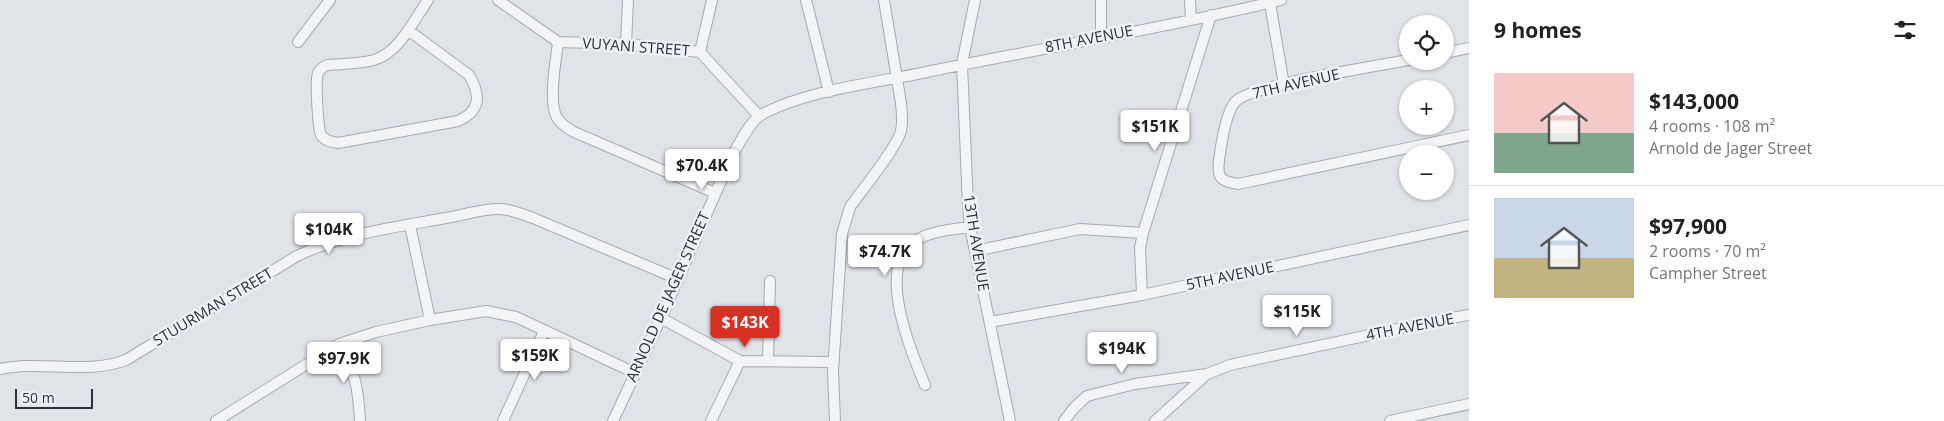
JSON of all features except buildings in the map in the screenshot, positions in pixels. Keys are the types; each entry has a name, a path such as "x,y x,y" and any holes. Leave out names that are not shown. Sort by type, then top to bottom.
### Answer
{"street":[{"path":"298,42 330,0"},
{"path":"408,30 469,76 475,86 478,97 475,109 468,116 458,121 338,143 329,142 321,136 316,82 322,68 327,65 374,60 384,56 393,49 408,30 428,0"},
{"path":"626,44 628,0"},
{"path":"700,52 712,0"},
{"path":"806,0 829,92"},
{"path":"835,421 833,362 842,234 850,207 894,145 901,132 902,117 884,0"},
{"name":"13TH AVENUE","path":"975,0 962,64 970,227 1010,421"},
{"path":"1101,0 1101,37"},
{"path":"1190,0 1191,19"},
{"name":"8TH AVENUE","path":"896,77 1281,0"},
{"path":"502,1 558,42 554,104 556,116 561,124 572,131 715,193"},
{"path":"1270,3 1284,85"},
{"path":"1142,295 1140,248 1211,15"},
{"name":"VUYANI STREET","path":"558,42 626,44 700,52 759,116"},
{"path":"1454,51 1469,48"},
{"name":"7TH AVENUE","path":"1399,62 1251,93 1234,103 1230,110 1221,146 1218,173 1220,178 1225,182 1238,184 1469,135"},
{"name":"ARNOLD DE JAGER STREET","path":"613,421 662,318 715,193 744,135 759,116 797,100 896,77"},
{"name":"STUURMAN STREET","path":"0,369 25,366 101,366 114,364 126,360 304,252 328,242 499,209 514,211 678,278"},
{"path":"410,225 430,320"},
{"name":"5TH AVENUE","path":"990,322 1142,295 1469,225"},
{"path":"925,385 902,324 897,298 897,272 903,254 916,240 936,232 970,227"},
{"path":"975,251 1080,229 1144,233"},
{"path":"768,361 770,281"},
{"path":"216,421 339,344 376,332 430,320 486,311 516,317 635,373"},
{"name":"4TH AVENUE","path":"1064,421 1087,396 1135,384 1206,374 1230,364 1435,321 1469,316"},
{"path":"662,318 740,361 833,362"},
{"path":"503,421 544,331"},
{"path":"339,344 353,370 360,421"},
{"path":"711,421 740,361"},
{"name":"4TH AVENUE","path":"1154,421 1206,374"},
{"path":"1390,421 1469,404"}]}
